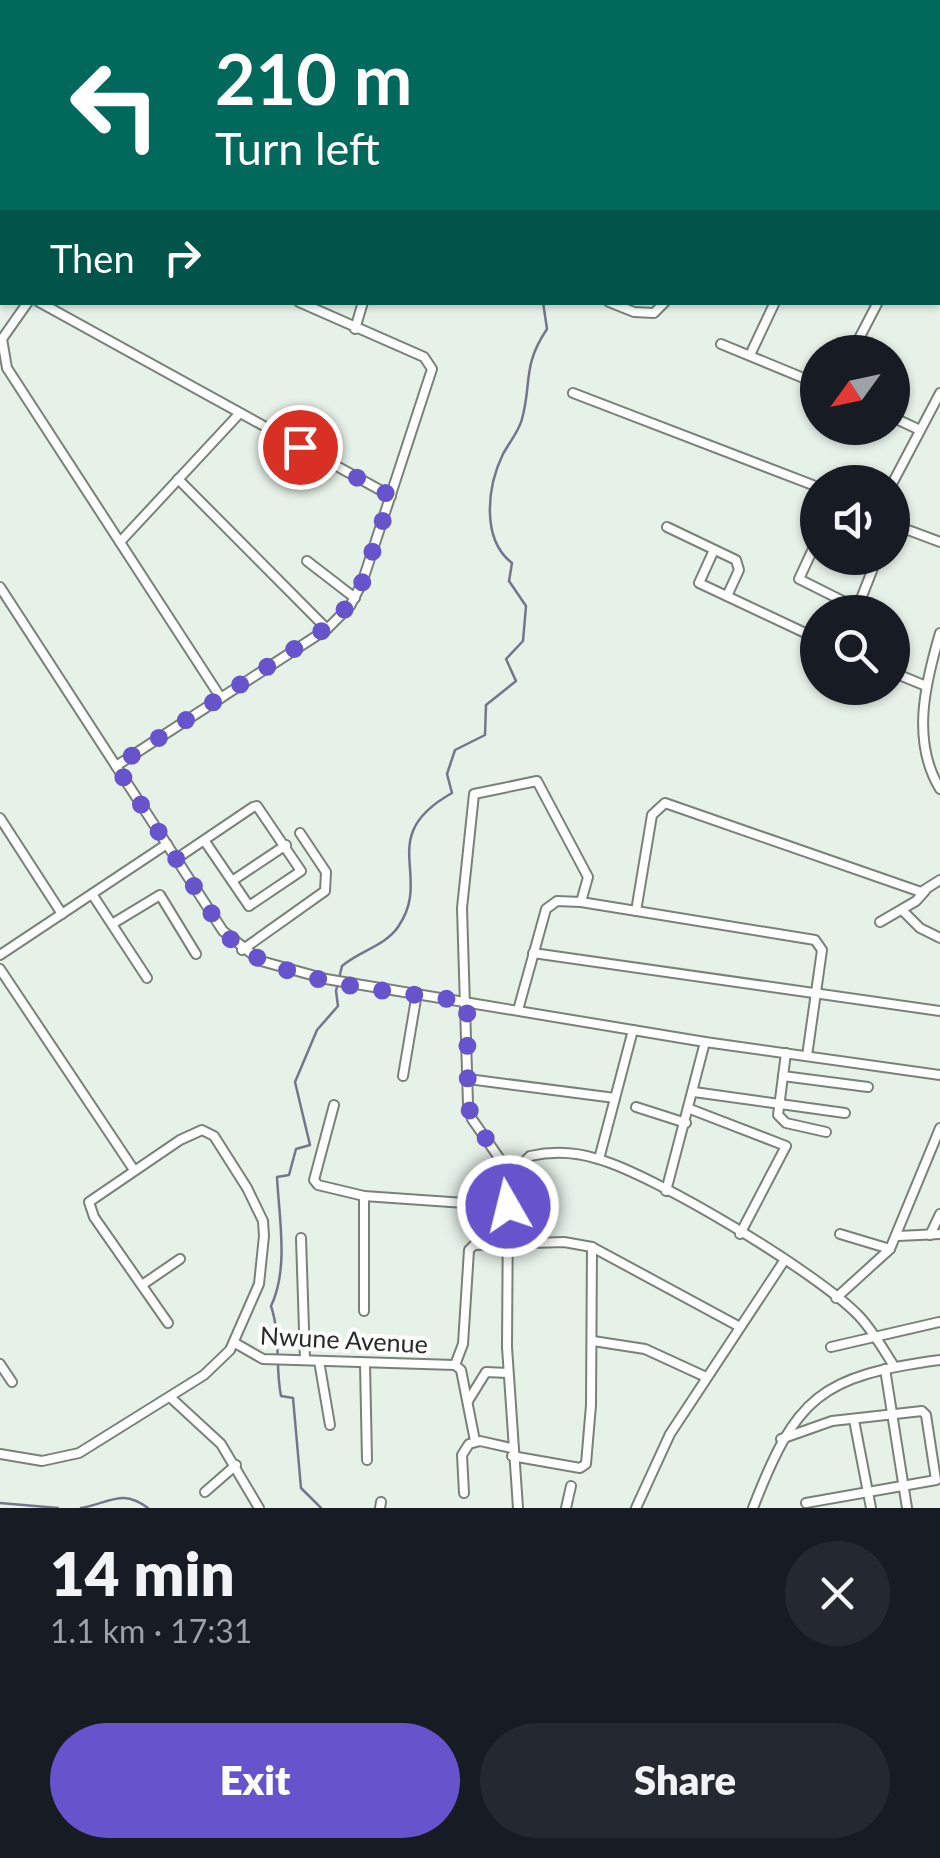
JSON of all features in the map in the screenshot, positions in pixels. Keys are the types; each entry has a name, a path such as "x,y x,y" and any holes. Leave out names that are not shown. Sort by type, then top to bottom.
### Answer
{"street":[{"path":"26,305 2,339 7,368 222,698"},
{"path":"45,305 391,496"},
{"path":"116,766 326,630 356,598 432,370 424,357 306,305"},
{"path":"354,328 363,305"},
{"path":"616,305 634,312 654,313 663,305"},
{"path":"750,355 774,305"},
{"path":"861,335 876,305"},
{"path":"721,344 800,376"},
{"path":"573,392 800,481"},
{"path":"902,465 940,393"},
{"path":"120,542 239,414"},
{"path":"910,426 920,430"},
{"path":"178,480 326,630"},
{"path":"666,527 740,565 728,596"},
{"path":"910,531 940,542"},
{"path":"714,550 700,583 800,631"},
{"path":"307,561 356,598"},
{"path":"801,575 799,579 828,595"},
{"path":"0,587 223,931 242,950 268,964 326,979 705,1042 940,1075"},
{"path":"940,634 926,686 924,745 940,789"},
{"path":"910,679 926,686"},
{"path":"512,1175 472,1119 462,883 474,794 537,781 564,838 586,871 588,884 581,902"},
{"path":"636,911 652,815 665,803 834,865 925,891"},
{"path":"176,859 204,840 256,806 302,871 252,906 204,840"},
{"path":"0,818 62,914"},
{"path":"242,950 326,891 326,872 300,833"},
{"path":"0,955 167,844"},
{"path":"232,882 286,845"},
{"path":"880,922 940,880"},
{"path":"92,894 147,978"},
{"path":"112,924 160,896 196,954"},
{"path":"518,1010 550,904 581,902 815,940 822,950 807,1056"},
{"path":"902,910 920,928 940,938"},
{"path":"533,952 940,1010"},
{"path":"0,969 134,1170"},
{"path":"402,1076 417,994"},
{"path":"599,1159 633,1030"},
{"path":"666,1191 705,1042"},
{"path":"786,1053 781,1120 826,1132"},
{"path":"783,1076 868,1087"},
{"path":"468,1078 615,1098"},
{"path":"694,1092 844,1113"},
{"path":"334,1105 314,1180 327,1189 364,1196 508,1206"},
{"path":"636,1107 686,1123"},
{"path":"690,1109 786,1146 740,1234"},
{"path":"836,1298 890,1249 898,1236 940,1128"},
{"path":"0,1454 42,1461 79,1452 220,1363 235,1342 260,1284 263,1221 248,1188 214,1136 202,1130 89,1202 168,1323"},
{"path":"518,1508 508,1373 508,1206 512,1175 523,1159 540,1153 599,1159 666,1191 784,1261 836,1298 875,1335 890,1368 907,1508"},
{"path":"364,1196 364,1311"},
{"path":"898,1236 935,1234 940,1214"},
{"path":"840,1234 890,1249"},
{"path":"302,1238 305,1360"},
{"path":"464,1493 462,1456 474,1441 458,1368 469,1250 474,1245 564,1242 592,1247 740,1328"},
{"path":"474,1441 583,1467 593,1342 592,1247"},
{"path":"142,1285 180,1259"},
{"path":"636,1508 670,1434 784,1261"},
{"path":"832,1347 939,1322"},
{"name":"Nwune Avenue","path":"235,1342 263,1359 508,1373"},
{"path":"593,1342 645,1349 706,1377"},
{"path":"753,1508 781,1438 796,1415 824,1391 890,1368 940,1360"},
{"path":"320,1361 330,1425"},
{"path":"365,1363 367,1460"},
{"path":"0,1364 12,1382"},
{"path":"468,1401 486,1372"},
{"path":"170,1397 181,1412 221,1444 259,1508"},
{"path":"781,1438 832,1421 925,1413 939,1476 903,1487 806,1503"},
{"path":"854,1420 871,1508"},
{"path":"205,1492 236,1465"},
{"path":"566,1508 571,1486"}],"waterway":[{"path":"321,1508 301,1488 293,1398 281,1396 279,1385 271,1306 281,1259 277,1177 289,1175 296,1149 310,1145 295,1082 317,1030 338,1006 336,991 342,966 398,927 411,890 410,841 416,825 429,809 452,793 447,774 455,750 485,735 486,705 516,681 506,659 523,641 526,606 509,581 512,563 495,540 491,497 503,454 521,423 531,364 547,329 543,305"},
{"path":"81,1508 123,1498 148,1508"},
{"path":"0,1503 58,1508"}],"route":[{"path":"300,447 391,496 356,598 326,630 116,766 223,931 242,950 261,962 326,979 467,1002 468,1104 472,1119 512,1175 508,1206"}]}
